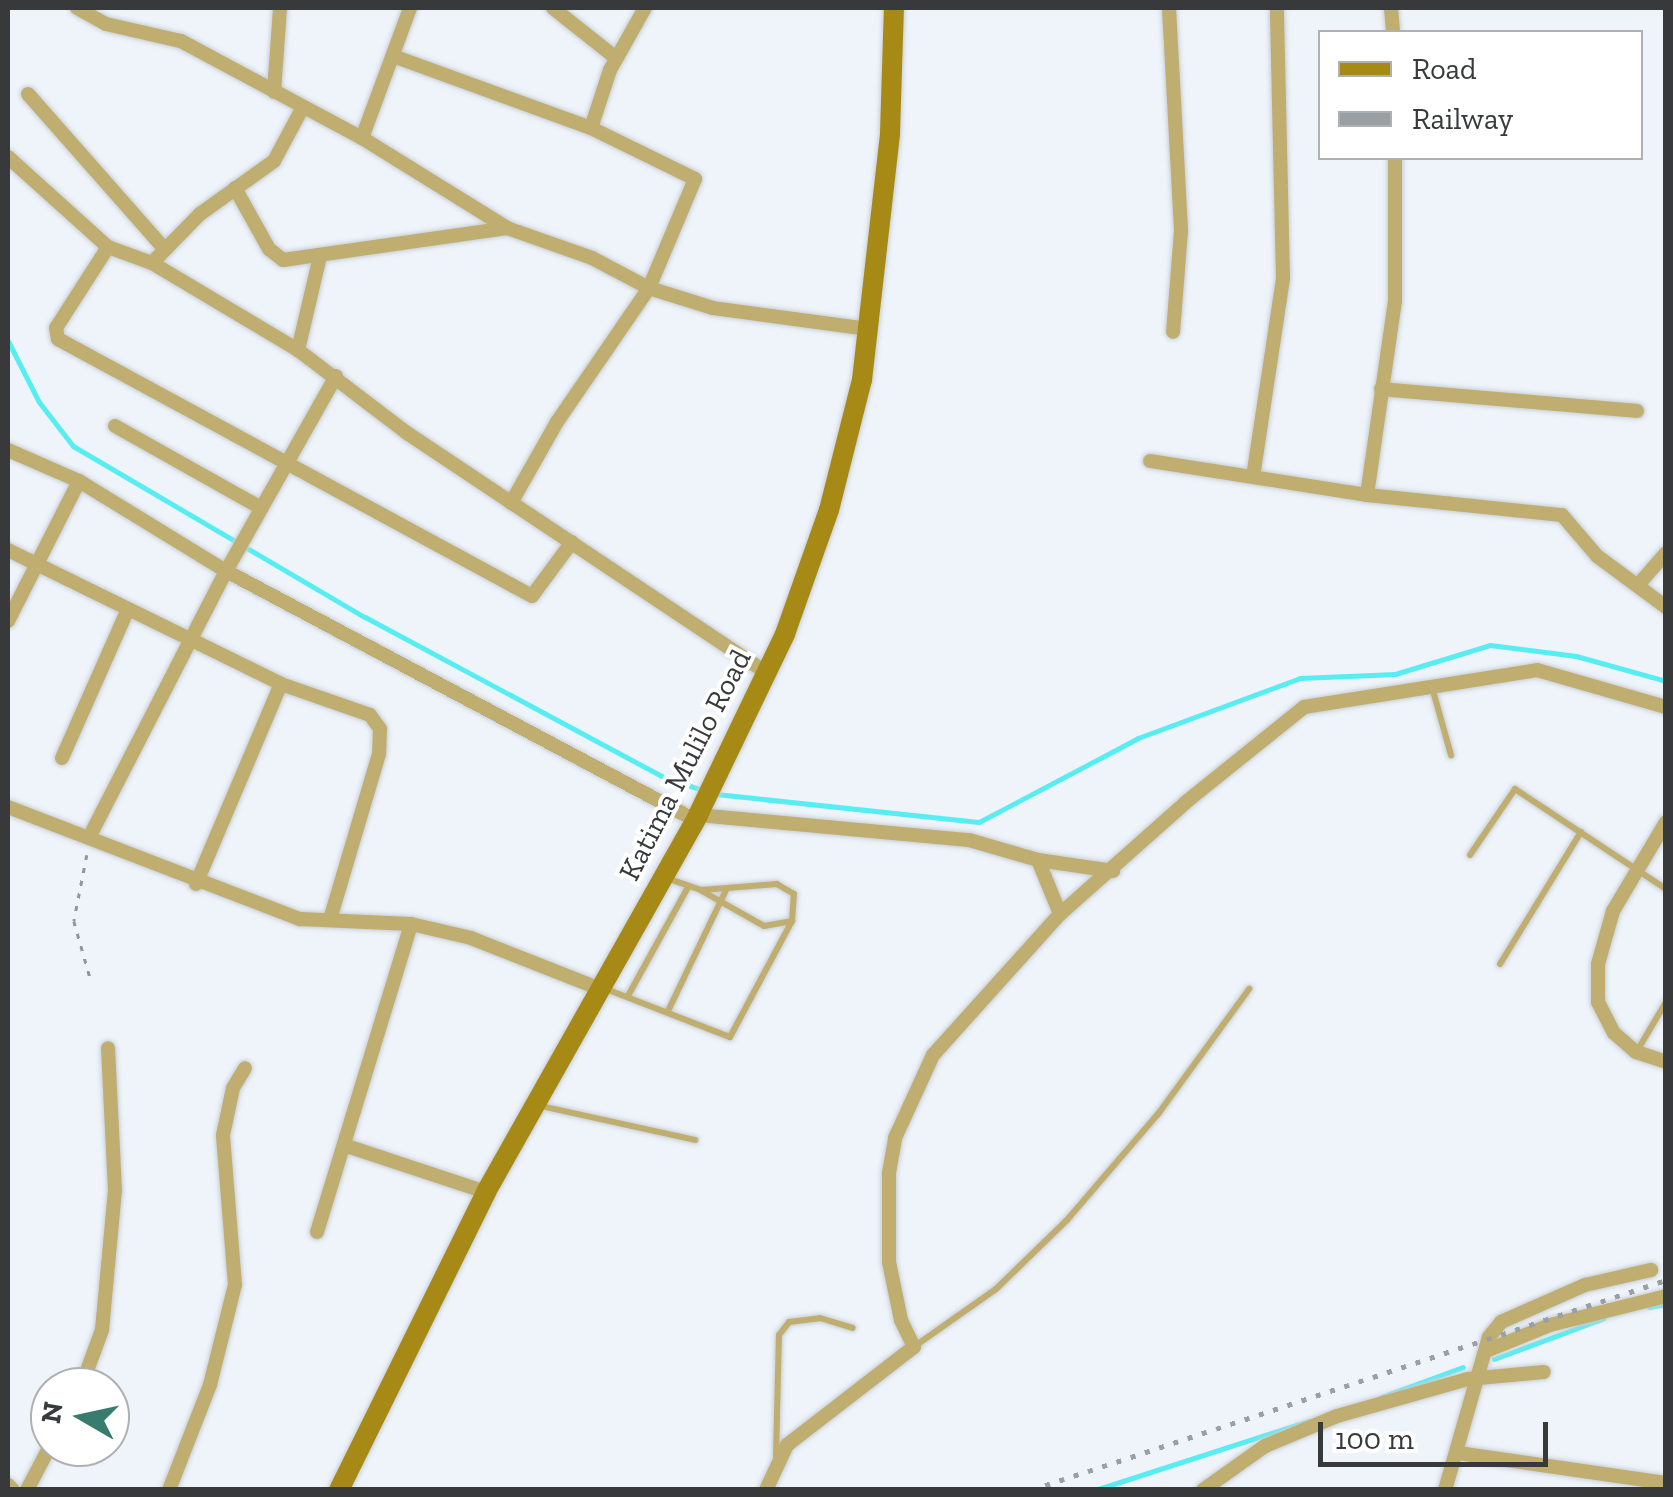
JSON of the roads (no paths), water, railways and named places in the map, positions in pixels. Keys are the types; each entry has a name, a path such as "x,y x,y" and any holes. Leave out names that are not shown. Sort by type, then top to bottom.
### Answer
{"main road":[{"name":"Katima Mulilo Road","path":"339,1490 486,1192 703,805 767,673 829,510 869,329 890,133 894,8"}],"street":[{"path":"78,8 106,24 181,41 362,138 507,228 592,258 649,288 714,308 869,329"},
{"path":"274,92 280,8"},
{"path":"362,138 410,8"},
{"path":"553,8 616,58"},
{"path":"592,128 616,58 644,8"},
{"path":"1169,8 1181,231 1173,332"},
{"path":"1252,477 1283,278 1277,8"},
{"path":"393,56 592,128 695,180 649,288 588,373 511,502"},
{"path":"28,94 164,248"},
{"path":"152,262 235,188 274,161 304,107"},
{"path":"8,157 108,246 152,262 298,350 511,502 767,673"},
{"path":"1367,495 1396,301 1395,160"},
{"path":"235,188 275,258 320,256 507,228"},
{"path":"108,246 56,328 58,339 532,596 572,542"},
{"path":"298,350 320,256"},
{"path":"91,834 188,639 336,376"},
{"path":"1381,389 1638,410"},
{"path":"115,426 261,508"},
{"path":"8,450 79,481 230,565 703,805 969,840 1038,860 1112,871"},
{"path":"1150,461 1367,495 1562,515 1597,556 1666,607"},
{"path":"8,621 33,564 79,481"},
{"path":"8,550 281,684 370,715 380,729 379,754 330,916"},
{"path":"1638,585 1666,552"},
{"path":"62,758 127,610"},
{"path":"766,1490 776,1458 914,1347 901,1320 889,1262 894,1138 933,1055 1060,914 1298,710 1537,670 1666,707"},
{"path":"196,884 281,684"},
{"path":"8,807 91,834 196,884 300,919 330,916 411,924 471,938 598,988"},
{"path":"1666,822 1613,911 1598,964 1598,1002 1614,1033 1636,1052 1666,1062"},
{"path":"1038,860 1060,914"},
{"path":"317,1232 411,924"},
{"path":"88,1367 102,1330 115,1191 108,1048"},
{"path":"169,1490 210,1385 235,1285 223,1135 233,1088 245,1068"},
{"path":"344,1145 486,1192"},
{"path":"1445,1490 1482,1379 1486,1351 1501,1322 1538,1300 1651,1270"},
{"path":"1486,1351 1550,1325 1666,1296"},
{"path":"1203,1490 1264,1446 1336,1416 1482,1379 1544,1372"},
{"path":"1458,1453 1666,1483"},
{"path":"27,1490 39,1467"}],"lane":[{"path":"1432,686 1451,755"},
{"path":"1470,855 1515,789 1666,889"},
{"path":"1500,964 1581,832"},
{"path":"598,988 629,994 730,1037 792,921 794,894 777,884 700,890 664,876"},
{"path":"629,994 688,887"},
{"path":"700,890 764,926 792,921"},
{"path":"669,1009 726,890"},
{"path":"914,1347 996,1290 1066,1220 1158,1114 1249,989"},
{"path":"1636,1052 1666,1002"},
{"path":"534,1104 695,1140"},
{"path":"776,1458 780,1335 789,1322 820,1318 852,1328"}],"waterway":[{"path":"8,341 39,402 73,446 365,617 661,776 705,791"},
{"path":"716,794 979,822 1138,738 1300,678 1395,674 1490,645 1576,656 1666,681"},
{"path":"1649,1307 1666,1304"},
{"path":"1494,1359 1604,1318"},
{"path":"1381,1397 1463,1367"},
{"path":"1095,1490 1309,1421"}],"railway":[{"path":"1031,1490 1666,1280"}]}
